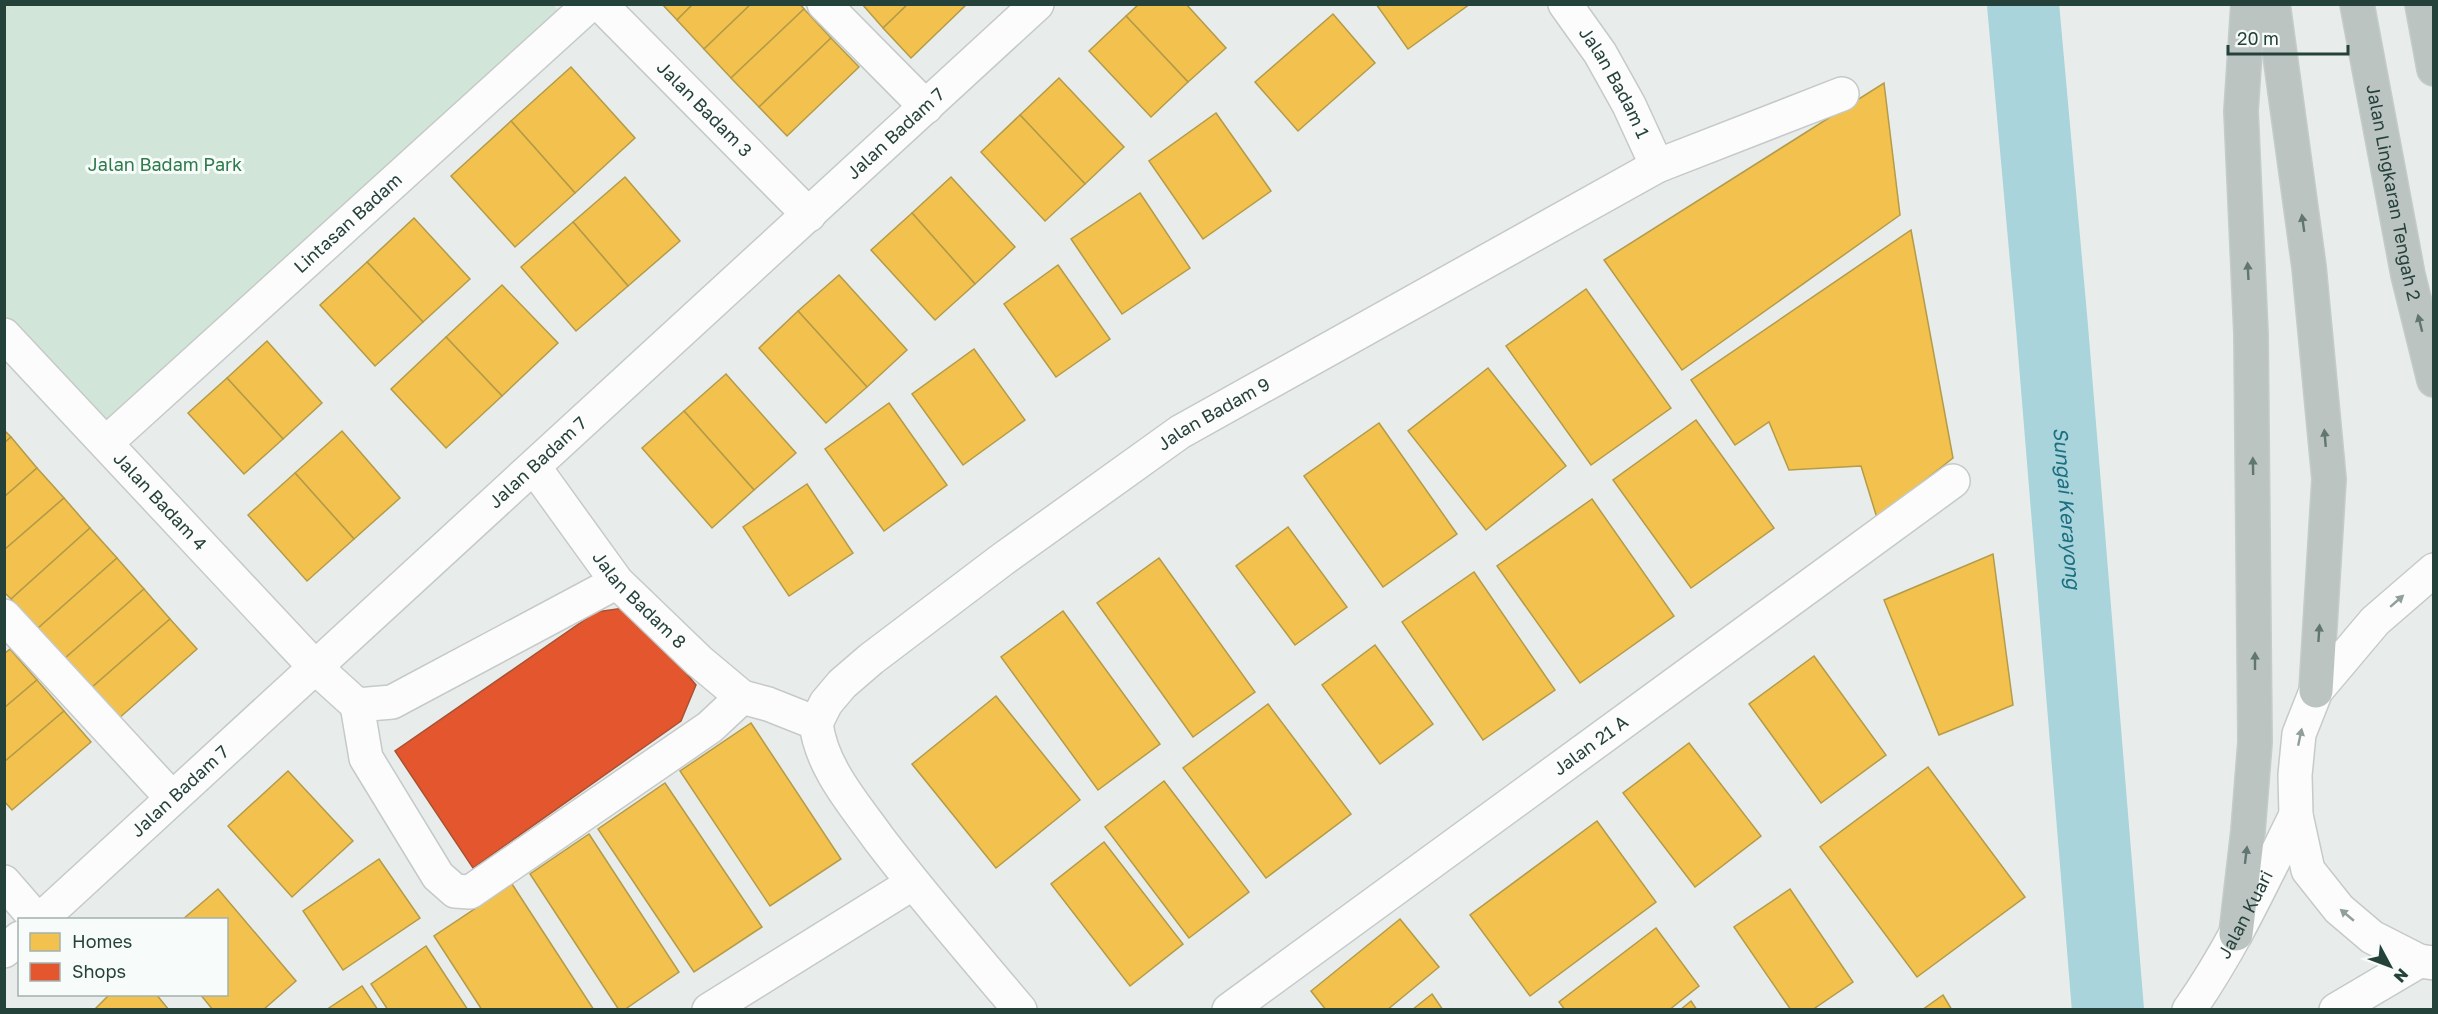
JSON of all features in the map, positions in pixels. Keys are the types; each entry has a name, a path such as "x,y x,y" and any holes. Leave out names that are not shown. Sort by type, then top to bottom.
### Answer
{"highway":[{"path":"2236,934 2255,742 2251,334 2241,111 2248,4"},
{"path":"2273,4 2309,267 2329,479 2316,691"},
{"name":"Jalan Lingkaran Tengah 2","path":"2356,4 2408,275 2433,380"},
{"path":"2422,4 2433,69"}],"street":[{"name":"Lintasan Badam","path":"106,443 591,4"},
{"name":"Jalan Badam 3","path":"600,4 809,215"},
{"path":"824,4 926,107"},
{"name":"Jalan Badam 7","path":"41,918 1037,4"},
{"name":"Jalan Badam 1","path":"1565,4 1600,53 1657,166"},
{"name":"Jalan Badam 9","path":"816,723 826,703 842,684 871,659 1003,559 1180,432 1657,166 1842,94"},
{"name":"Jalan Badam 4","path":"4,335 315,667 357,705"},
{"name":"Jalan Badam 8","path":"534,467 617,582 699,661 755,700 816,723"},
{"name":"Jalan 21 A","path":"1229,1010 1953,481"},
{"path":"2426,962 2372,937 2339,909 2308,870 2296,814 2295,775 2299,734 2316,691 2375,621 2433,570"},
{"path":"617,582 392,702 357,705 366,758 438,876 455,891 470,892 710,727 755,700"},
{"path":"4,616 172,798"},
{"path":"816,723 818,739 845,794 913,883 1020,1010"},
{"name":"Jalan Kuari","path":"2189,1010 2214,975 2296,814"},
{"path":"4,882 37,918"},
{"path":"719,1006 913,883"},
{"path":"4,951 18,940"},
{"path":"2336,1010 2426,962"}],"green space":[{"name":"Jalan Badam Park","path":"552,4 562,14 106,443 5,335 5,5"}],"building: Homes":[{"path":"662,4 693,4 677,20"},
{"path":"693,4 751,4 704,49 677,20"},
{"path":"751,4 800,4 804,9 731,78 704,49"},
{"path":"862,4 908,4 883,28"},
{"path":"908,4 967,4 911,58 883,28"},
{"path":"1139,4 1186,4 1226,48 1188,82 1126,16"},
{"path":"1376,4 1470,4 1408,49"},
{"path":"804,9 831,38 759,107 731,78"},
{"path":"1333,14 1375,63 1298,131 1255,82"},
{"path":"1126,16 1188,82 1151,117 1089,51"},
{"path":"831,38 859,67 787,136 759,107"},
{"path":"571,67 635,138 575,193 511,121"},
{"path":"1059,78 1124,147 1085,184 1020,115"},
{"path":"1884,83 1900,215 1682,370 1604,260"},
{"path":"1216,113 1271,191 1203,239 1149,161"},
{"path":"1020,115 1085,184 1045,221 981,152"},
{"path":"511,121 575,193 515,247 451,176"},
{"path":"625,177 680,241 628,286 573,222"},
{"path":"951,177 1015,247 975,284 912,213"},
{"path":"1140,193 1190,268 1122,314 1071,239"},
{"path":"912,213 975,284 935,320 871,250"},
{"path":"414,218 470,279 423,322 367,262"},
{"path":"573,222 628,286 576,331 521,267"},
{"path":"1911,230 1953,458 1877,518 1861,466 1789,470 1769,422 1735,445 1691,380"},
{"path":"367,262 423,322 375,366 320,305"},
{"path":"1058,265 1110,339 1056,377 1004,304"},
{"path":"839,275 907,350 867,387 798,311"},
{"path":"502,285 558,343 502,396 446,337"},
{"path":"1586,289 1671,408 1591,465 1506,346"},
{"path":"798,311 867,387 826,423 759,348"},
{"path":"446,337 502,396 446,448 391,389"},
{"path":"267,341 322,403 283,439 227,378"},
{"path":"974,349 1025,420 963,465 912,394"},
{"path":"1488,368 1566,466 1486,530 1408,431"},
{"path":"726,374 796,453 754,490 684,411"},
{"path":"227,378 283,439 244,474 188,413"},
{"path":"889,403 947,485 884,531 825,449"},
{"path":"684,411 754,490 712,528 642,448"},
{"path":"1696,420 1774,528 1691,588 1613,480"},
{"path":"1379,423 1457,534 1383,587 1304,476"},
{"path":"4,430 11,437 4,443"},
{"path":"342,431 400,498 354,539 295,473"},
{"path":"11,437 37,468 4,497 4,443"},
{"path":"37,468 64,498 4,550 4,497"},
{"path":"295,473 354,539 307,581 248,515"},
{"path":"807,484 853,553 789,596 743,527"},
{"path":"64,498 90,528 11,599 4,592 4,550"},
{"path":"1592,499 1674,616 1580,683 1497,566"},
{"path":"1288,527 1347,607 1295,645 1236,566"},
{"path":"90,528 117,558 37,629 11,599"},
{"path":"1993,554 2013,705 1939,735 1884,600"},
{"path":"117,558 144,589 64,659 37,629"},
{"path":"1159,558 1255,692 1193,737 1097,603"},
{"path":"1474,572 1555,690 1483,740 1402,622"},
{"path":"144,589 170,619 90,689 64,659"},
{"path":"1063,611 1160,744 1098,790 1001,657"},
{"path":"170,619 197,649 117,720 90,689"},
{"path":"1375,645 1433,724 1380,764 1322,685"},
{"path":"10,649 37,680 4,708 4,654"},
{"path":"1814,656 1886,755 1821,803 1749,704"},
{"path":"37,680 64,711 4,762 4,708"},
{"path":"996,696 1080,800 996,868 912,764"},
{"path":"1268,704 1351,814 1266,878 1183,768"},
{"path":"64,711 91,742 12,810 4,801 4,762"},
{"path":"751,723 841,859 770,906 680,771"},
{"path":"1689,743 1761,836 1695,887 1623,793"},
{"path":"1928,767 2025,897 1917,977 1820,847"},
{"path":"288,771 353,841 292,897 228,826"},
{"path":"1164,781 1249,892 1189,938 1105,827"},
{"path":"665,783 762,927 694,972 598,829"},
{"path":"1597,821 1656,902 1530,996 1470,915"},
{"path":"589,834 679,972 624,1010 619,1010 530,874"},
{"path":"1104,842 1183,944 1130,986 1051,884"},
{"path":"379,859 420,918 343,970 303,911"},
{"path":"512,884 594,1010 482,1010 434,936"},
{"path":"218,889 296,981 263,1010 213,1010 202,996 228,996 228,918 184,918"},
{"path":"1790,889 1853,982 1812,1010 1791,1010 1734,927"},
{"path":"1400,919 1439,967 1387,1010 1326,1010 1311,991"},
{"path":"1656,928 1699,986 1669,1010 1565,1010 1559,1002"},
{"path":"426,946 468,1010 388,1010 371,984"},
{"path":"362,986 378,1010 326,1010"},
{"path":"1432,994 1443,1010 1412,1010"},
{"path":"1943,995 1952,1010 1922,1010"},
{"path":"108,996 158,996 169,1010 94,1010"},
{"path":"1691,1001 1697,1010 1680,1010"}],"building: Shops":[{"path":"631,607 696,685 681,721 473,868 395,751 596,612"}],"waterway":[{"name":"Sungai Kerayong","path":"2023,4 2108,1010"}]}
